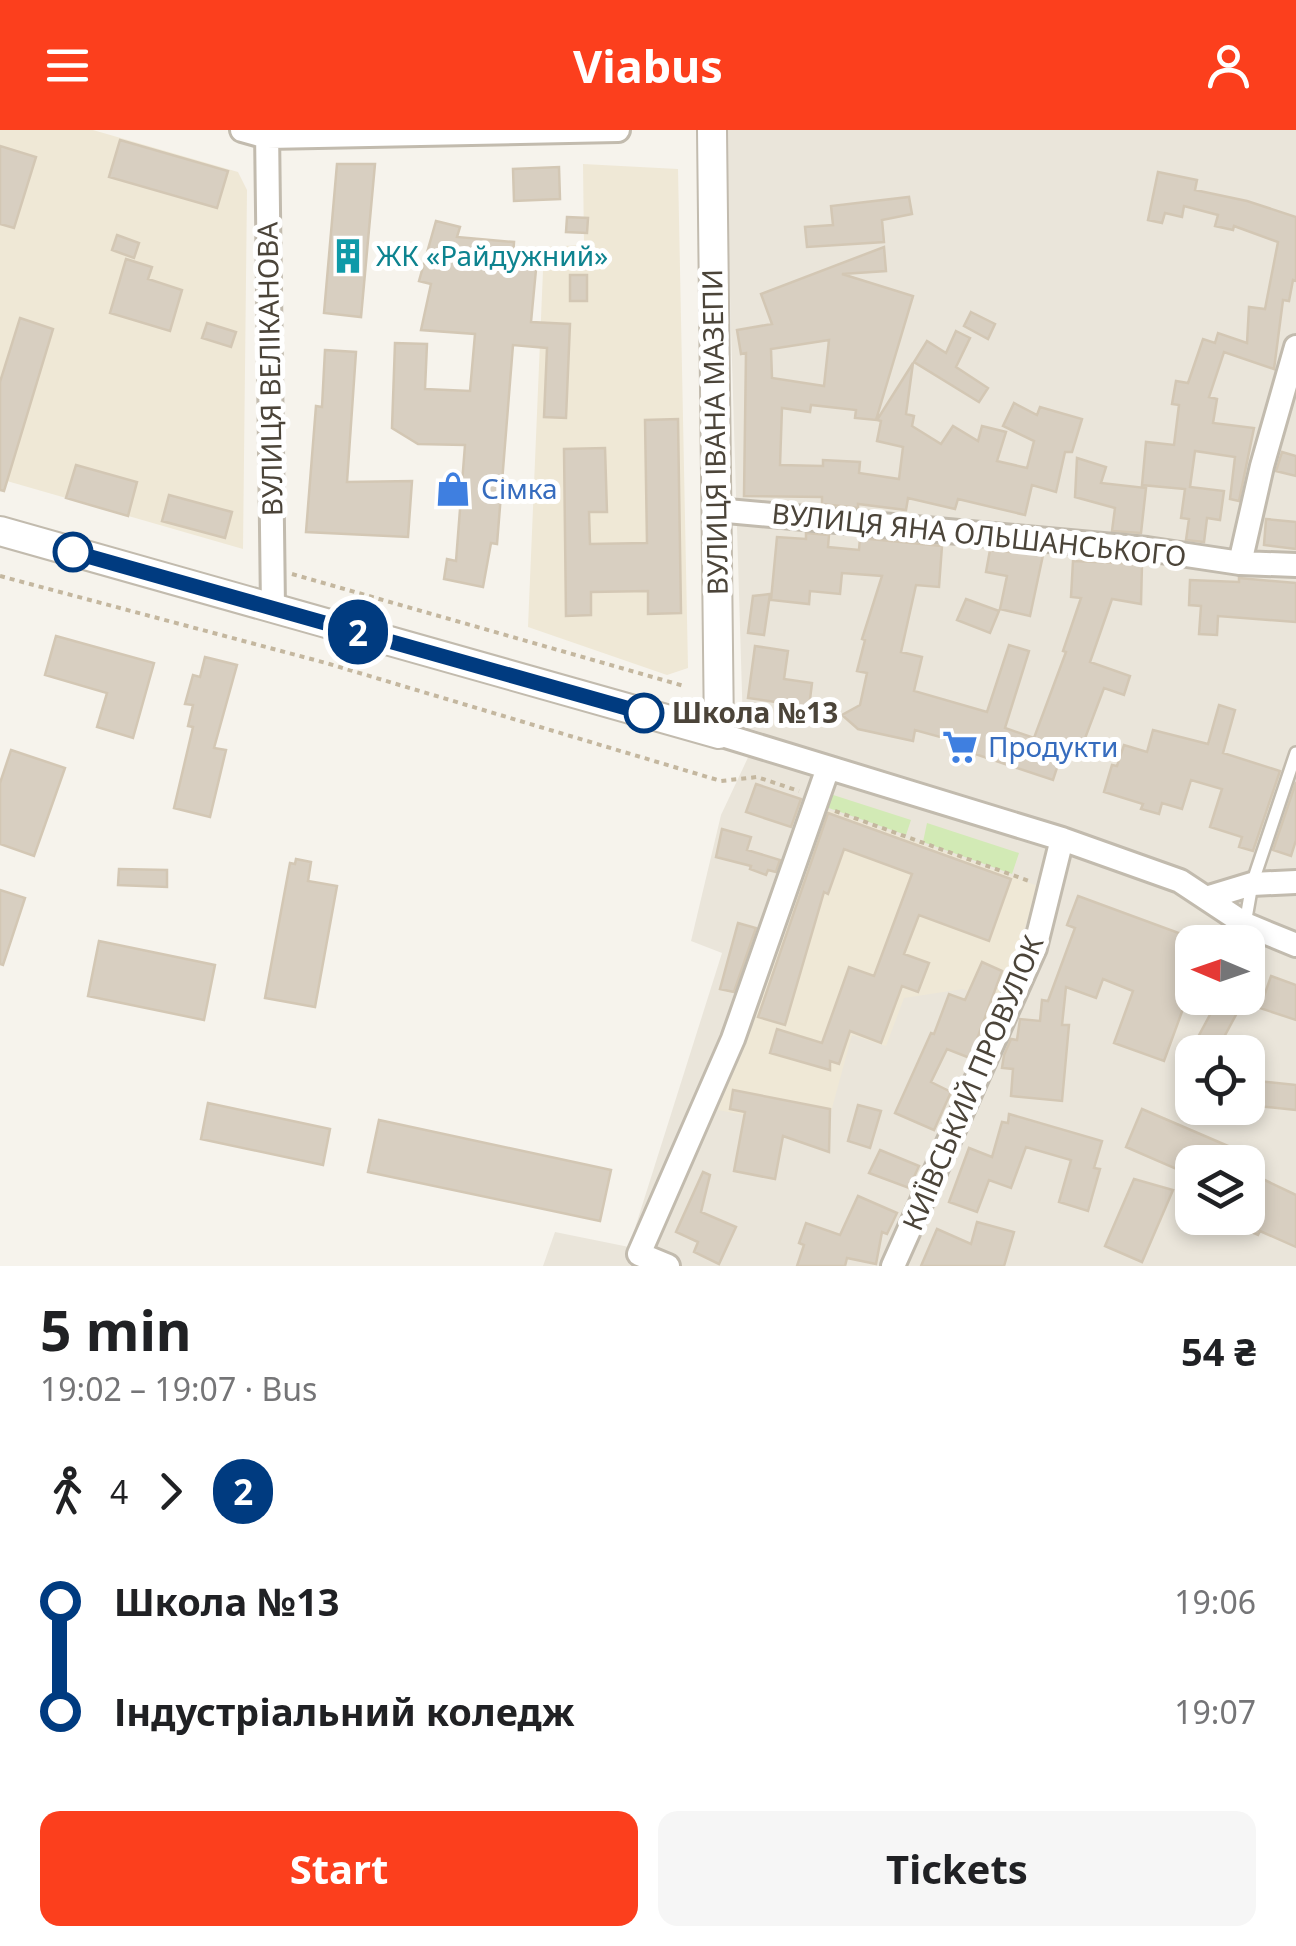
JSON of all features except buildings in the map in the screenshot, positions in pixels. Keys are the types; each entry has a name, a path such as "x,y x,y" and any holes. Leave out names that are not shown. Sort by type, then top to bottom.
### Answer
{"street":[{"path":"242,130 618,130"},
{"name":"ВУЛИЦЯ ІВАНА МАЗЕПИ","path":"712,130 719,734"},
{"name":"ВУЛИЦЯ ВЕЛІКАНОВА","path":"267,133 272,608"},
{"path":"1240,564 1262,466 1296,347"},
{"name":"ВУЛИЦЯ ЯНА ОЛЬШАНСЬКОГО","path":"716,510 1110,545 1240,564 1296,565"},
{"path":"0,531 719,734 1062,840 1180,881 1245,924 1296,945"},
{"path":"668,1266 639,1254 733,1039 828,768"},
{"name":"КИЇВСЬКИЙ ПРОВУЛОК","path":"893,1266 1035,948 1062,840"},
{"path":"1206,898 1252,884 1296,882"}],"lane":[{"path":"1245,924 1252,884 1296,753"}],"path":[{"path":"288,573 684,686"},
{"path":"0,576 326,663 721,781 757,777 818,796 822,806 1050,888"}],"shaded area":[{"path":"0,130 93,130 238,172 247,190 243,549 0,479"},
{"path":"725,130 1296,130 1296,1266 543,1266 555,1232 629,1247 722,953 691,941 721,815 760,732 743,726"},
{"name":"Школа №13","path":"583,164 678,169 688,668 667,675 528,627 544,247 584,245"},
{"path":"823,808 1038,886 1018,949 996,1002 963,989 904,998 886,1046 852,1035 828,1123 809,1127 718,1110"}],"green space":[{"path":"827,793 911,820 906,835 823,806"},
{"path":"927,823 1019,853 1012,874 923,842"}],"bus line":[{"name":"2","path":"73,552 644,713"}],"place":[{"name":"ЖК «Райдужний»","path":"348,256"},
{"name":"Сімка","path":"453,489"},
{"name":"Школа №13","path":"644,713"},
{"name":"Продукти","path":"960,747"}]}
